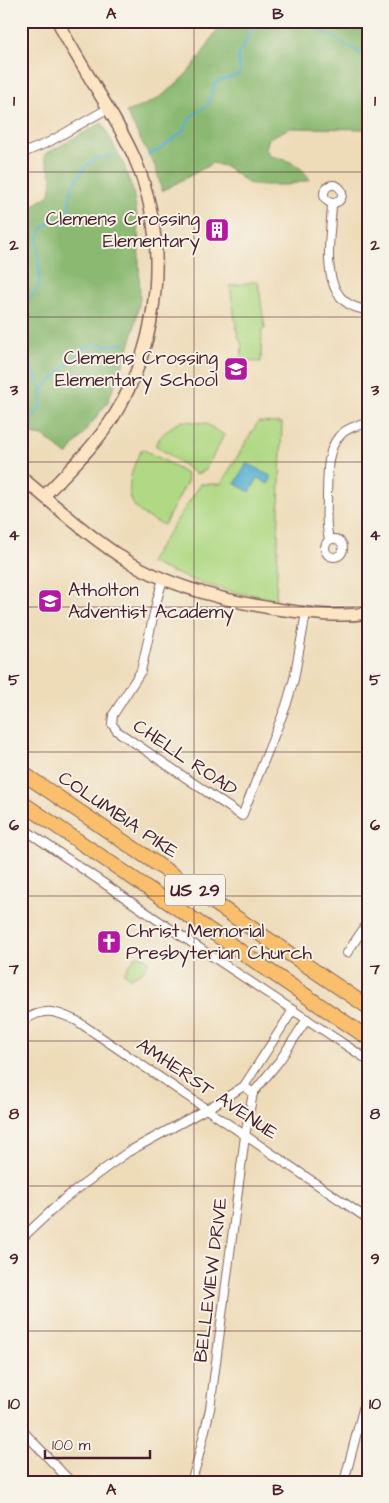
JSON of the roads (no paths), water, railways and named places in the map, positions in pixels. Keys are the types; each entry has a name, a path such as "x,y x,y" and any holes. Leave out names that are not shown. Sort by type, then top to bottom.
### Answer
{"highway":[{"name":"COLUMBIA PIKE","path":"21,772 368,1007"},
{"name":"US 29","path":"21,802 368,1038"}],"street":[{"path":"44,496 90,447 113,417 132,380 146,341 150,323 155,289 156,262 155,237 149,202 134,156 58,21"},
{"path":"21,154 49,142 107,108"},
{"path":"332,204 329,264 331,281 337,293 346,302 356,308 368,310"},
{"path":"329,539 326,527 329,455 335,441 345,432 356,426 368,424"},
{"path":"21,477 101,543 130,562 163,579 230,600 306,613 343,616 368,613"},
{"name":"CHELL ROAD","path":"163,579 141,671 113,715 112,724 117,731 242,816 286,706 294,679 306,613"},
{"path":"21,828 368,1060"},
{"path":"347,953 368,922"},
{"path":"21,1239 64,1199 107,1166 128,1152 206,1110 244,1086 293,1010"},
{"name":"AMHERST AVENUE","path":"21,1022 42,1012 60,1013 101,1037 368,1219"},
{"path":"244,1086 253,1093 280,1060 307,1019"},
{"name":"BELLEVIEW DRIVE","path":"191,1482 210,1409 245,1136 253,1093"},
{"path":"344,1482 368,1390"},
{"path":"21,1429 71,1482"}],"water":[{"path":"247,463 272,477 268,484 258,478 250,492 235,484"}],"waterway":[{"path":"148,154 157,151 173,139 184,130 191,116 208,105 214,85 218,81 240,73 238,56 250,31 277,21"},
{"path":"303,21 368,57"},
{"path":"21,306 34,294 39,285 38,239 41,231 46,225 55,220 64,225 71,221 69,200 76,180 85,167 96,159 115,155"},
{"path":"21,326 23,331 21,335"},
{"path":"41,391 84,348 98,344 109,346 125,343"},
{"path":"21,345 37,378 42,398 40,408 33,417 21,426"}],"place":[{"name":"Clemens Crossing Elementary","path":"217,230"},
{"name":"Clemens Crossing Elementary School","path":"236,369"},
{"name":"Atholton Adventist Academy","path":"50,601"},
{"name":"Christ Memorial Presbyterian Church","path":"109,942"}]}
